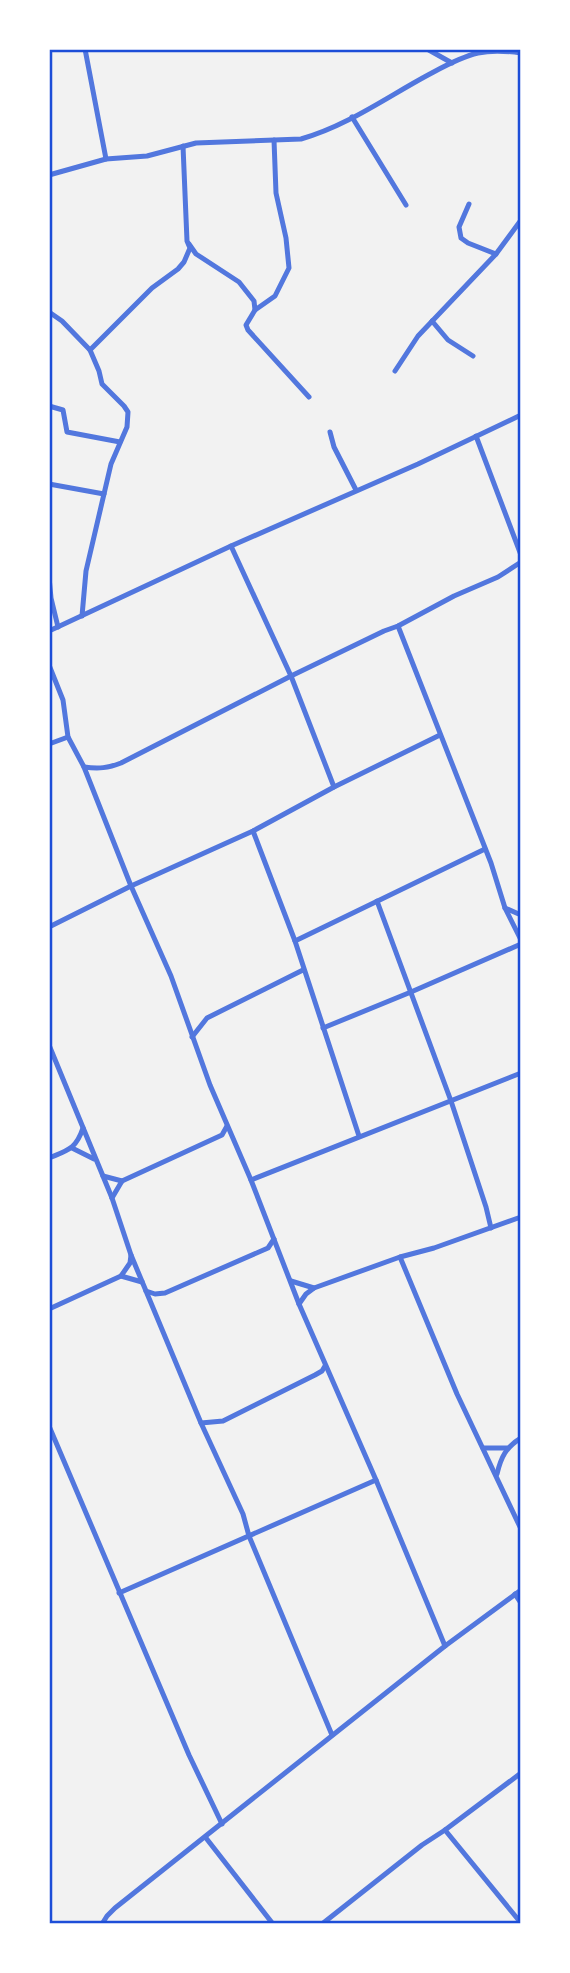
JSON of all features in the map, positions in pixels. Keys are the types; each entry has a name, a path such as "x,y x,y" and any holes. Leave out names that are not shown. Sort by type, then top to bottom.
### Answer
{"street":[{"path":"85,49 106,159"},
{"path":"427,49 452,62"},
{"path":"49,175 106,159 147,156 213,141 301,139 352,117 452,62 477,53 521,52"},
{"path":"352,117 406,205"},
{"path":"274,140 277,203 286,239 289,268 275,296 255,310 246,325 247,330 309,397"},
{"path":"90,350 152,288 184,262 190,247 187,242 183,146"},
{"path":"469,204 459,227 461,238 496,254"},
{"path":"395,371 408,349 496,254 521,220"},
{"path":"187,242 196,254 239,282 254,301 255,310"},
{"path":"49,313 62,321 90,350 102,384 128,412 127,427 111,464 86,571 82,616"},
{"path":"432,321 449,340 473,356"},
{"path":"49,406 63,410 66,432 120,442"},
{"path":"49,631 521,415"},
{"path":"330,432 334,447 356,490"},
{"path":"476,436 521,555"},
{"path":"49,484 104,494"},
{"path":"231,546 291,676 334,787"},
{"path":"84,766 99,769 121,763 291,676 498,577 521,562"},
{"path":"49,577 58,627"},
{"path":"323,1028 521,942 505,908 485,849 398,626"},
{"path":"49,665 63,700 68,737 84,766 131,886 171,976 192,1037 299,1304 445,1646"},
{"path":"49,926 253,831 440,734"},
{"path":"49,744 68,737"},
{"path":"253,831 295,941 359,1136"},
{"path":"295,941 485,849"},
{"path":"377,901 451,1101 491,1228"},
{"path":"505,908 521,915"},
{"path":"192,1037 207,1018 303,970"},
{"path":"49,1045 112,1198 142,1282 201,1423 243,1514 249,1536 332,1735"},
{"path":"251,1180 521,1073"},
{"path":"112,1198 122,1181 222,1135 227,1126"},
{"path":"49,1158 72,1148 83,1128"},
{"path":"72,1148 96,1160"},
{"path":"103,1176 122,1181"},
{"path":"299,1304 314,1288 521,1217"},
{"path":"146,1291 165,1293 268,1248 274,1239"},
{"path":"49,1309 121,1276 130,1263 131,1255"},
{"path":"400,1257 457,1394 521,1529"},
{"path":"121,1276 142,1282"},
{"path":"291,1281 314,1288"},
{"path":"201,1423 223,1421 322,1371 325,1366"},
{"path":"49,1426 189,1755 222,1824"},
{"path":"496,1475 501,1457 507,1448 521,1437"},
{"path":"483,1448 507,1448"},
{"path":"119,1592 376,1480"},
{"path":"102,1924 116,1908 445,1646 518,1592 521,1603"},
{"path":"322,1924 421,1846 521,1773"},
{"path":"445,1830 521,1923"},
{"path":"206,1838 273,1924"}]}
